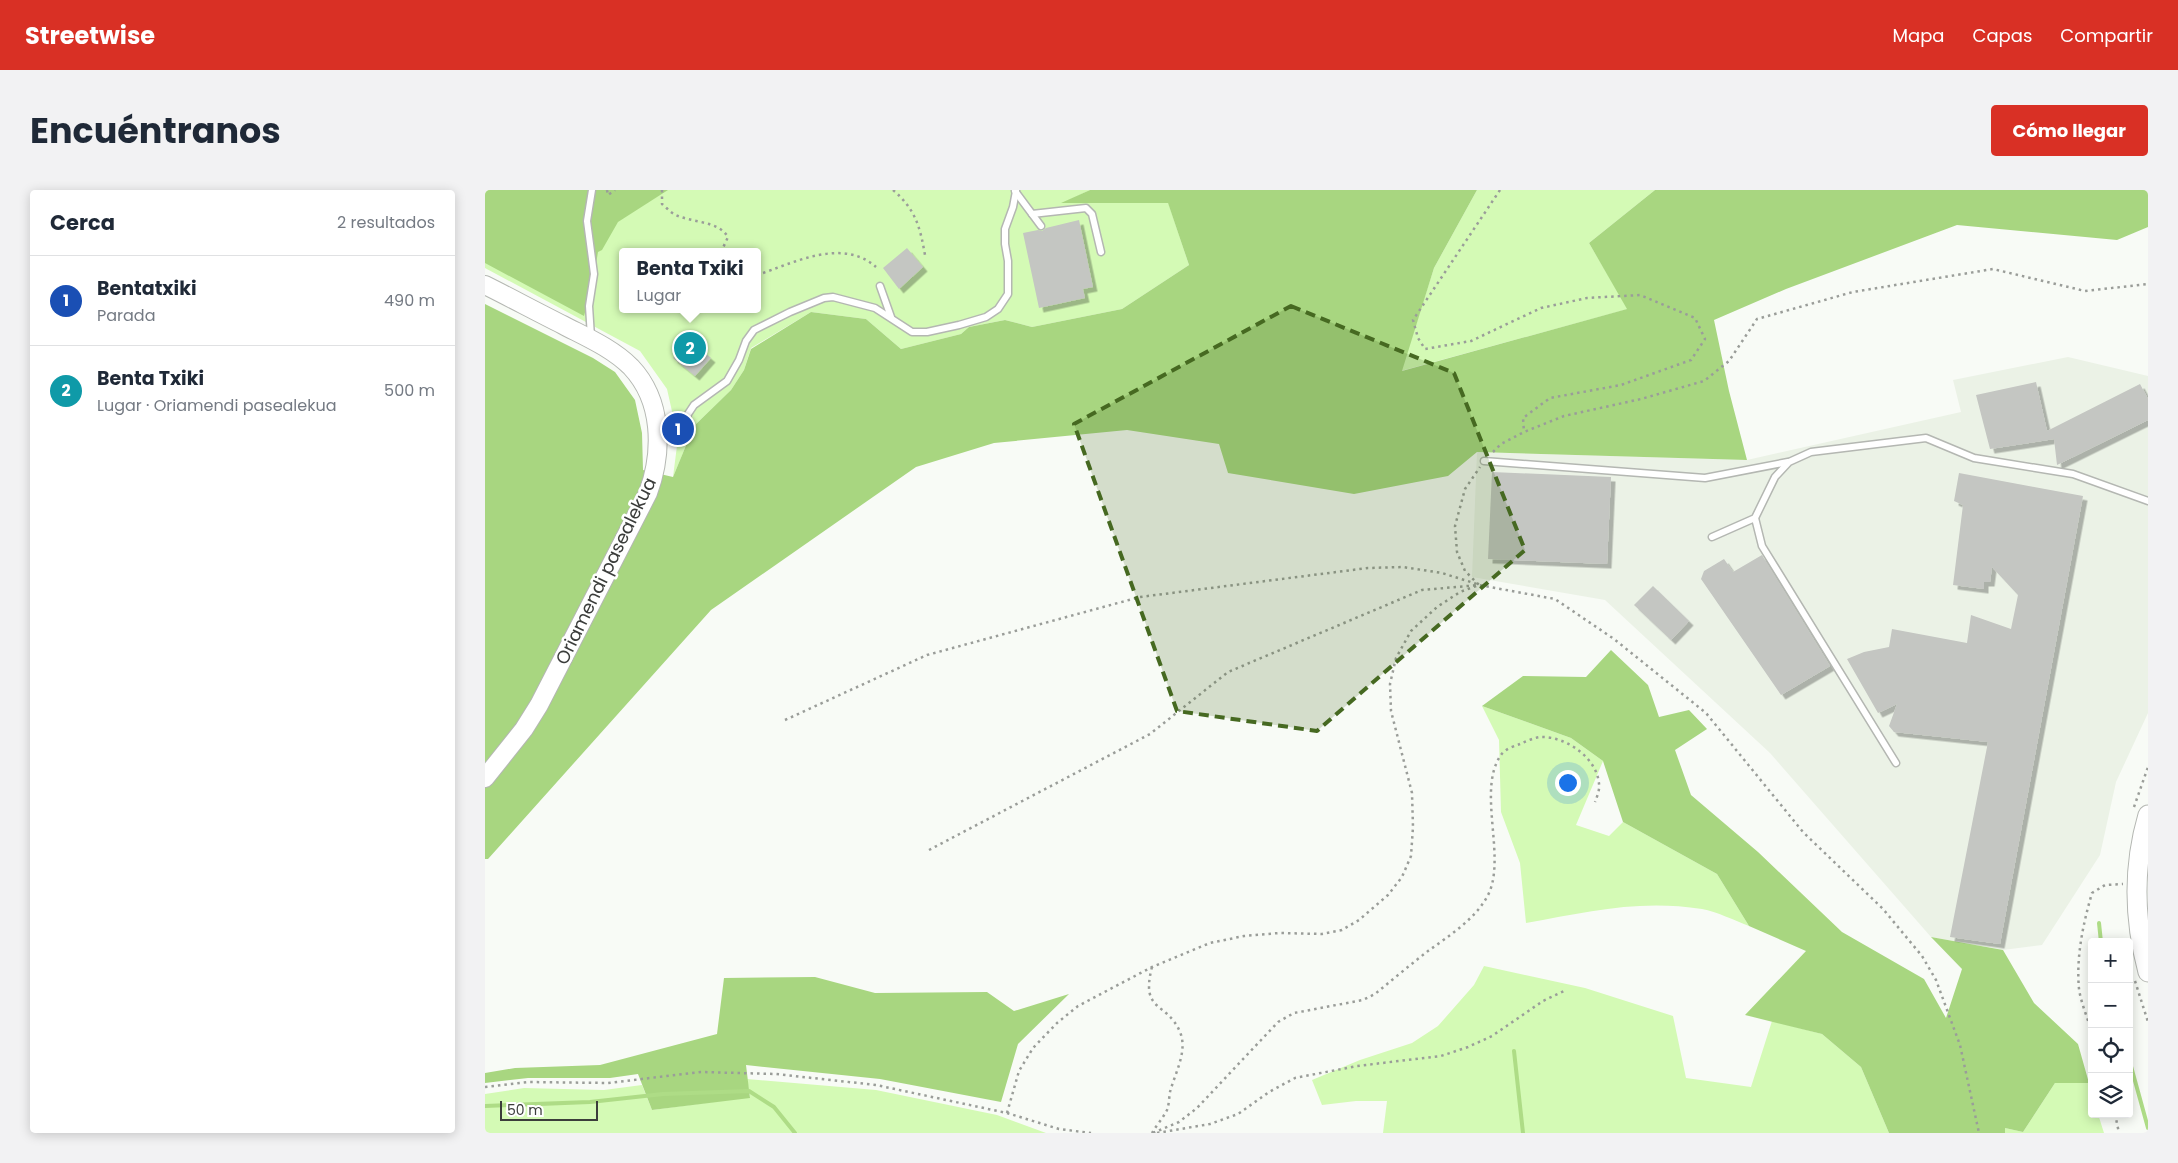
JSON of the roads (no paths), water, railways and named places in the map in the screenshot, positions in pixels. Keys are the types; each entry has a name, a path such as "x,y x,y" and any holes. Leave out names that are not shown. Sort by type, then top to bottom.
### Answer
{"main road":[{"name":"Oriamendi pasealekua","path":"485,285 591,339 615,354 631,368 651,400 658,436 655,473 649,493 539,705 524,729 485,778"},
{"path":"2141,973 2137,884 2141,846 2148,815"}],"lane":[{"path":"591,339 588,317 594,274 587,221 592,190"},
{"path":"1015,191 1041,226"},
{"path":"684,431 688,414 694,405 727,381 739,360 746,341 754,330 771,320 823,298 833,297 875,308 912,332 927,332 986,317 998,309 1008,294 1008,260 1005,229 1013,207 1015,191"},
{"path":"1032,214 1086,208 1092,214 1101,252"},
{"path":"880,286 891,318"},
{"path":"1485,460 1705,478 1789,462 1811,452 1926,438 1974,458 2073,474 2148,500"},
{"path":"1789,462 1775,477 1755,518 1762,546 1896,763"},
{"path":"1712,537 1755,518"}],"waterway":[{"path":"2099,923 2101,938"},
{"path":"1514,1051 1523,1133"},
{"path":"2133,1073 2148,1128"},
{"path":"485,1106 590,1102 663,1094 749,1091 774,1107 795,1133"}],"place":[{"name":"Benta Txiki","path":"690,348"},
{"name":"Bentatxiki","path":"678,429"}]}
